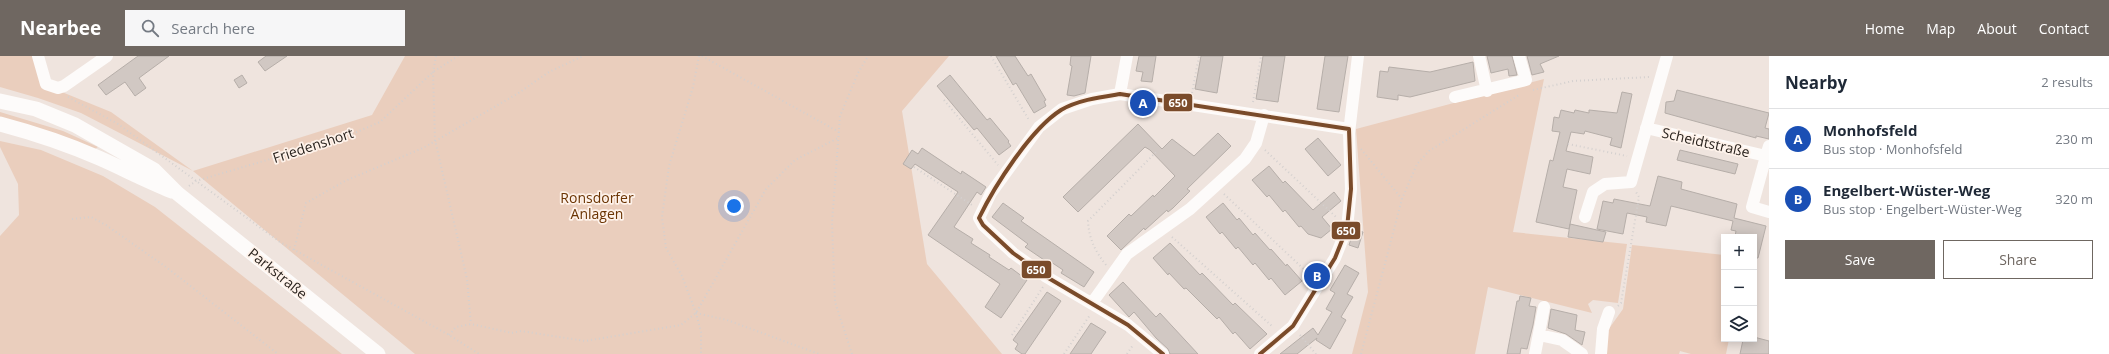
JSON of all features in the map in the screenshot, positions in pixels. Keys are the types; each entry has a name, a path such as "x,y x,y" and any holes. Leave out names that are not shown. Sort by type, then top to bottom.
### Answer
{"main road":[{"name":"Parkstraße","path":"0,101 36,109 75,125 154,170 177,193 378,354"},
{"name":"Parkstraße","path":"0,124 72,147 146,181 177,193"}],"street":[{"path":"38,56 46,84 58,88 64,86 107,56"},
{"path":"1120,94 1127,56"},
{"path":"1260,354 1293,326 1335,258 1347,228 1351,189 1349,131 1358,56"},
{"path":"1479,56 1487,90"},
{"path":"1454,97 1526,80 1519,56"},
{"name":"Scheidtstraße","path":"1632,182 1667,56"},
{"path":"1163,354 1128,325 1049,278 1013,253 983,225 980,218 981,211 1005,173 1036,131 1062,109 1092,99 1120,94 1252,113 1349,131"},
{"path":"1094,304 1112,273 1127,254 1216,186 1245,159 1256,143 1264,115"},
{"name":"Scheidtstraße","path":"1646,128 1768,151 1752,207 1769,212"},
{"path":"1585,217 1593,192 1605,184 1632,182"},
{"path":"1535,354 1544,306"},
{"path":"1601,354 1603,329 1609,312"},
{"path":"1539,335 1562,340 1582,354"}],"path":[{"path":"436,56 432,72 435,140 467,279 471,324"},
{"name":"Friedenshort","path":"177,193 196,181 345,137 380,122 432,72 458,56"},
{"path":"294,250 306,203 345,181 423,148 517,94 549,72 582,56"},
{"path":"698,56 693,87 669,166 662,217 666,248 682,276 696,313 701,332 701,354"},
{"path":"702,56 838,132"},
{"path":"852,354 835,302 832,223 840,116 858,73 868,56"},
{"path":"991,56 1036,131"},
{"path":"1191,104 1199,56"},
{"path":"1252,113 1261,56"},
{"path":"1529,91 1573,81 1660,77"},
{"path":"58,88 63,94 118,124 280,242 449,335 479,354"},
{"path":"1361,354 1402,200 1417,164 1429,151 1522,93"},
{"path":"944,100 1005,173"},
{"path":"1349,131 1402,200"},
{"path":"449,335 456,327 471,324 512,333 521,331 585,341 681,325 696,313 766,189 795,160 838,138"},
{"path":"1256,143 1347,228"},
{"path":"1568,144 1638,158"},
{"path":"1112,273 1095,250 1088,233 1088,221 1158,150"},
{"path":"914,167 981,211"},
{"path":"1609,312 1621,303 1639,196 1632,182"},
{"path":"1216,186 1319,283"},
{"path":"72,219 91,217 106,225 166,267 278,354"},
{"path":"1162,228 1283,336"},
{"path":"1012,335 1049,278"},
{"path":"1064,354 1094,304"},
{"path":"696,313 728,320 819,354"},
{"path":"1293,326 1316,354"}],"green space":[{"path":"0,56 33,56 57,90 111,112 193,171 81,113 0,87"},
{"name":"Ronsdorfer Anlagen","path":"405,56 949,56 902,111 927,264 1002,354 415,354 193,171 372,115"},
{"path":"1544,79 1513,232 1627,244 1618,303 1593,300 1588,304 1592,313 1488,287 1475,354 1352,354 1368,292 1356,129"},
{"path":"0,112 63,131 98,147 95,149 0,118"},
{"path":"0,141 41,150 103,176 155,207 342,354 0,354 0,236 19,215 18,184 0,147"},
{"path":"1632,245 1721,255 1721,342 1728,342 1726,354 1691,354 1680,351 1679,354 1606,354 1608,330 1623,309"}],"building":[{"path":"138,56 169,56 139,78 146,88 135,96 125,82 106,95 98,85"},
{"path":"266,56 287,56 265,71 258,62"},
{"path":"996,56 1015,56 1028,76 1031,74 1046,100 1044,101 1046,106 1034,113 1016,83 1013,85"},
{"path":"1071,56 1091,56 1085,93 1074,96 1067,95 1072,66 1070,65"},
{"path":"1139,56 1156,56 1152,82 1141,81 1143,72 1136,71"},
{"path":"1201,56 1223,56 1217,93 1195,89"},
{"path":"1263,56 1285,56 1278,102 1256,99"},
{"path":"1325,56 1348,56 1339,112 1317,109"},
{"path":"1487,56 1512,56 1517,75 1509,76 1508,69 1491,73"},
{"path":"1527,56 1559,56 1540,64 1544,72 1532,75"},
{"path":"1473,62 1475,81 1410,97 1398,95 1398,100 1377,97 1380,71 1388,72 1389,67 1430,72"},
{"path":"242,75 247,83 239,88 234,80"},
{"path":"950,75 987,120 990,118 1009,141 1008,142 1011,146 999,155 977,128 974,130 937,86"},
{"path":"1677,90 1769,113 1765,128 1769,129 1769,139 1756,136 1756,138 1665,113 1666,102 1674,101"},
{"path":"1622,92 1632,94 1621,148 1610,145 1612,138 1585,131 1584,134 1571,132 1566,151 1593,157 1590,174 1567,169 1563,187 1577,190 1569,229 1536,222 1550,160 1553,161 1560,132 1552,131 1554,117 1559,118 1561,110 1574,113 1575,110 1589,113 1589,110 1617,113"},
{"path":"1138,124 1162,149 1172,139 1194,156 1218,133 1231,146 1187,189 1190,191 1173,208 1168,212 1167,210 1145,230 1144,228 1121,250 1107,236 1129,214 1131,216 1153,195 1154,197 1175,176 1150,150 1145,147 1078,212 1063,197"},
{"path":"1318,138 1341,165 1328,176 1305,149"},
{"path":"922,148 961,174 962,171 986,187 981,195 977,192 954,227 973,239 971,243 990,255 989,257 1009,270 1011,268 1027,280 1001,318 985,307 1000,284 928,235 958,192 915,164 911,169 903,164 912,150 918,154"},
{"path":"1680,150 1738,164 1735,174 1677,160"},
{"path":"1269,166 1283,183 1285,181 1313,210 1334,192 1341,201 1322,217 1332,229 1321,238 1308,234 1301,226 1299,227 1285,210 1283,212 1269,195 1267,197 1252,180"},
{"path":"1658,176 1682,182 1681,189 1737,204 1734,218 1766,226 1758,258 1757,234 1735,234 1736,231 1731,230 1733,221 1671,206 1666,226 1646,222 1647,217 1627,213 1623,234 1597,229 1603,201 1613,203 1614,199 1650,206"},
{"path":"1003,203 1024,218 1021,221 1094,272 1084,287 1061,273 1063,270 1048,260 1047,262 1025,247 1028,244 992,217"},
{"path":"1223,203 1237,220 1239,218 1253,235 1255,233 1302,281 1285,295 1271,278 1269,280 1255,263 1253,265 1238,247 1236,249 1222,232 1220,234 1206,217"},
{"path":"1570,224 1606,232 1603,242 1568,237"},
{"path":"1354,230 1363,232 1358,248 1349,245"},
{"path":"1170,243 1200,275 1202,273 1233,305 1235,303 1267,334 1250,349 1235,332 1233,334 1219,317 1217,319 1186,288 1184,289 1169,273 1168,275 1153,258"},
{"path":"1345,265 1359,273 1347,294 1353,297 1341,317 1346,320 1330,349 1316,340 1317,338 1297,354 1280,354 1313,328 1318,335 1332,312 1326,309 1335,293 1330,290"},
{"path":"1123,282 1156,317 1160,313 1198,354 1170,354 1168,349 1156,338 1134,312 1129,317 1109,295"},
{"path":"1047,292 1061,301 1025,354 1022,354 1015,349 1018,344 1013,340"},
{"path":"1520,296 1531,298 1529,306 1536,307 1533,325 1527,349 1521,348 1520,354 1507,354 1517,301 1519,301"},
{"path":"1551,309 1577,315 1575,330 1585,332 1582,345 1566,334 1548,328"},
{"path":"1091,323 1106,332 1091,354 1070,354"},
{"path":"1757,338 1769,341 1769,354 1740,354 1743,342 1757,342"}],"transit line":[{"name":"650","path":"1163,354 1128,325 1045,276 1013,253 983,225 979,218 1004,174 1038,130 1061,110 1090,99 1120,94 1349,129 1351,189 1347,228 1335,258 1293,326 1260,354"}],"place":[{"name":"Monhofsfeld","path":"1143,103"},
{"name":"Engelbert-Wüster-Weg","path":"1317,276"}]}
